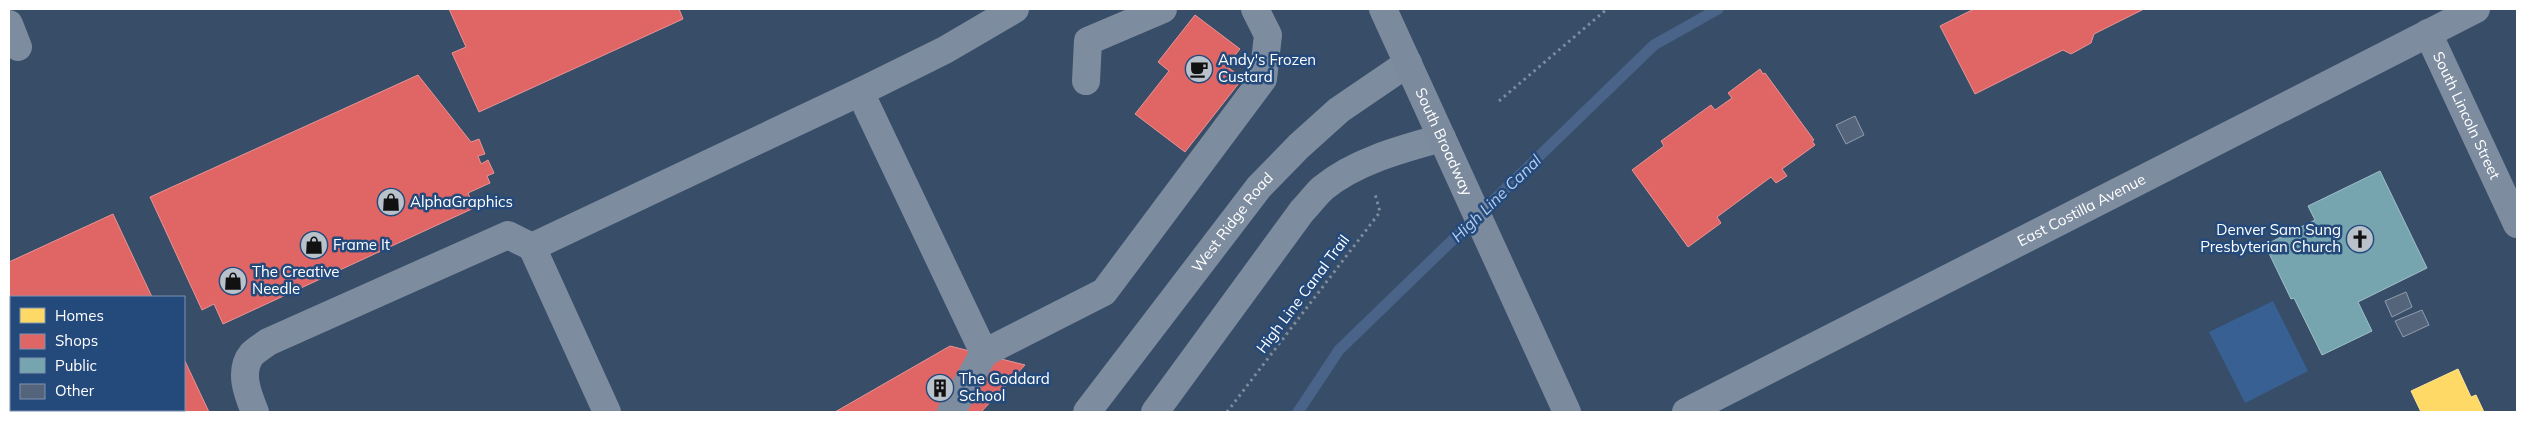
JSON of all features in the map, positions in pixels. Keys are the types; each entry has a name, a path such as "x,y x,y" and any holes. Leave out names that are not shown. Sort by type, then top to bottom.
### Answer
{"main road":[{"name":"South Broadway","path":"1383,9 1567,412"}],"street":[{"path":"532,246 860,92 984,17 1015,9"},
{"path":"1086,82 1088,41 1163,9"},
{"path":"950,412 984,353 1104,292 1263,79 1268,35 1255,9"},
{"name":"East Costilla Avenue","path":"1686,412 2476,9"},
{"name":"South Lincoln Street","path":"2428,33 2517,224"},
{"name":"West Ridge Road","path":"1087,412 1259,187 1299,146 1339,110 1408,64"},
{"path":"860,92 984,353"},
{"path":"1155,412 1302,212 1323,188 1351,171 1381,157 1442,138"},
{"path":"255,412 247,393 245,370 252,355 268,342 508,235 532,246 607,412"}],"path":[{"path":"1499,101 1607,9"},
{"name":"High Line Canal Trail","path":"1227,412 1380,212 1374,193"}],"shaded area":[{"path":"2273,301 2308,371 2245,403 2209,332"}],"building: Homes":[{"path":"2458,369 2471,397 2476,395 2484,412 2421,412 2411,391"}],"building: Shops":[{"path":"449,9 679,9 683,19 479,112 452,53 466,47"},
{"path":"1974,9 2144,9 2094,34 2091,43 2071,54 2063,50 1975,94 1940,26"},
{"path":"1195,15 1240,49 1226,66 1243,78 1185,152 1135,114 1169,71 1158,62"},
{"path":"1760,69 1763,74 1765,73 1814,140 1812,141 1815,145 1782,169 1787,176 1776,183 1771,177 1717,217 1721,223 1688,247 1632,170 1664,146 1661,141 1711,105 1715,110 1732,98 1728,93"},
{"path":"418,75 471,142 479,139 485,154 478,156 481,164 488,160 494,173 487,176 490,183 468,193 474,208 223,324 214,304 202,310 150,197"},
{"path":"113,214 152,296 10,296 9,400 9,262"},
{"name":"The Goddard School","path":"950,346 1025,365 981,412 835,412"},
{"path":"185,361 209,412 53,412 185,411"}],"building: Public":[{"path":"2380,171 2427,268 2358,302 2372,331 2322,355 2294,298 2291,299 2265,245 2315,220 2308,206"}],"building: Other":[{"path":"1855,116 1864,135 1846,144 1836,125"},
{"path":"2406,292 2412,307 2392,317 2385,301"},
{"path":"2422,310 2429,325 2403,337 2395,321"}],"waterway":[{"name":"High Line Canal","path":"1298,412 1339,350 1654,45 1718,9"}],"place":[{"name":"Andy's Frozen Custard","path":"1199,69"},
{"name":"AlphaGraphics","path":"391,202"},
{"name":"Denver Sam Sung Presbyterian Church","path":"2360,239"},
{"name":"Frame It","path":"314,245"},
{"name":"The Creative Needle","path":"233,281"},
{"name":"The Goddard School","path":"940,388"}]}
